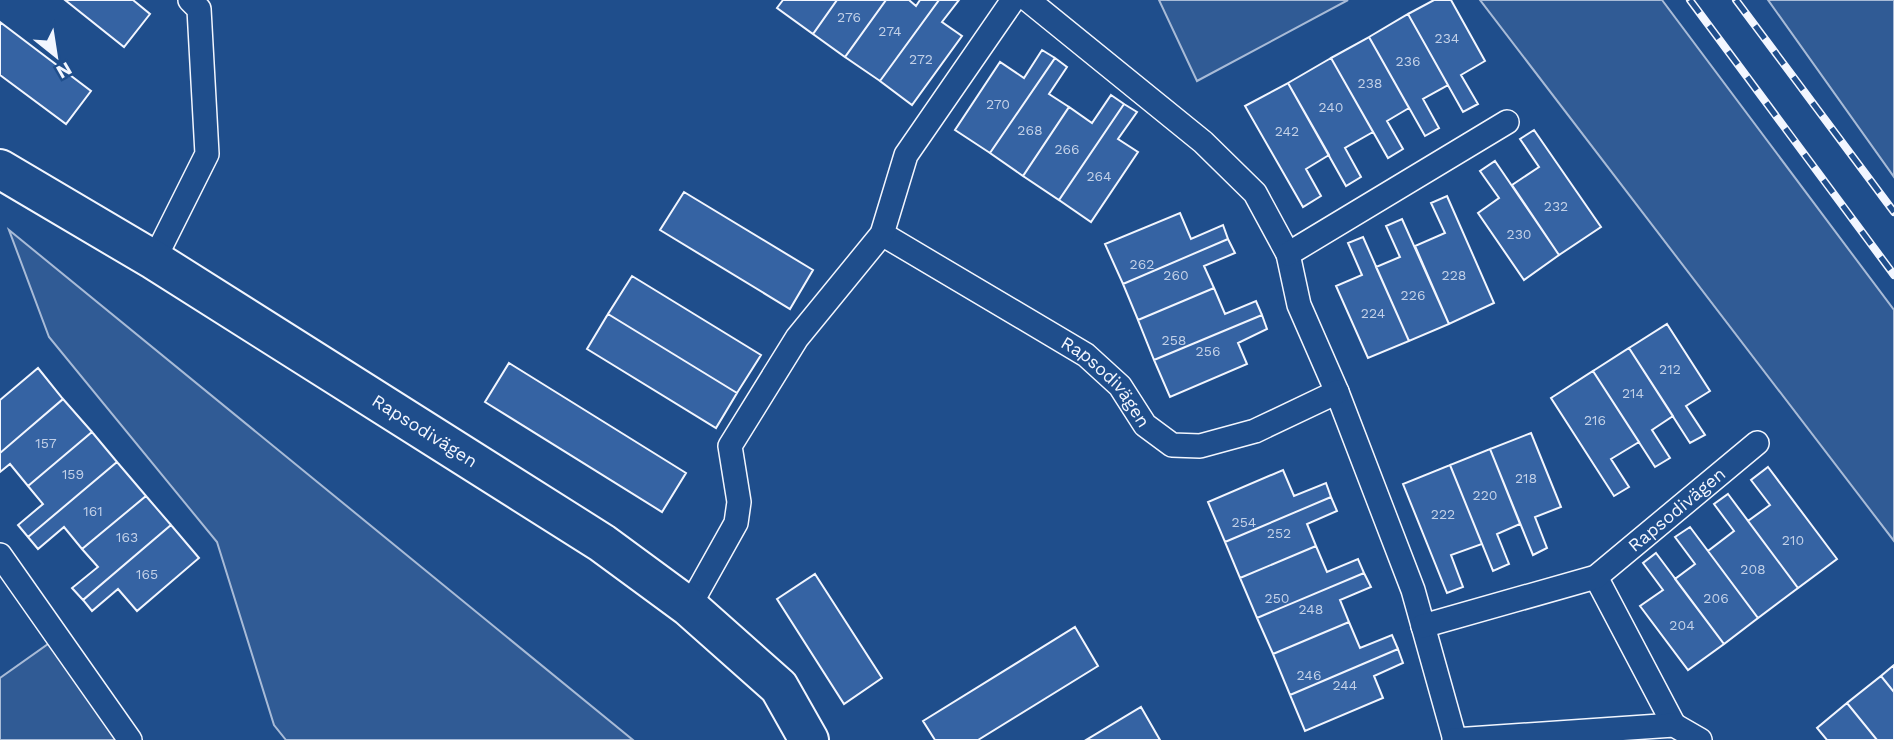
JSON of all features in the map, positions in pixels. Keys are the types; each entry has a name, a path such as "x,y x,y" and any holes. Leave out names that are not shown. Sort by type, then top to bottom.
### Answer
{"street":[{"name":"Rapsodivägen","path":"0,169 154,260 602,543 689,607 779,687 809,740"}],"lane":[{"path":"154,260 207,154 199,9 190,0"},
{"path":"689,607 737,523 739,502 730,446 797,338 882,234 906,155 1013,0"},
{"path":"1028,0 1203,142 1255,193 1288,254 1299,305 1338,392 1413,590 1455,740 1635,734 1674,725"},
{"path":"1288,254 1507,122"},
{"name":"Rapsodivägen","path":"882,234 1086,355 1120,386 1145,425 1172,445 1200,446 1255,431 1338,392"},
{"name":"Rapsodivägen","path":"1423,626 1596,577 1757,443"},
{"path":"0,555 130,740"},
{"path":"1596,577 1674,725 1700,740"}],"shaded area":[{"path":"1159,0 1348,0 1197,81"},
{"path":"1480,0 1662,0 1894,310 1894,541"},
{"path":"1768,0 1894,0 1894,177"},
{"path":"9,230 633,740 286,740 274,725 217,542 49,337"},
{"path":"58,637 130,740 0,740 0,678"}],"building":[{"path":"65,0 133,0 150,14 124,47"},
{"path":"783,0 837,0 813,34 777,8"},
{"path":"837,0 886,0 845,57 813,34"},
{"path":"886,0 909,0 916,6 920,0 939,0 880,81 845,57"},
{"path":"939,0 959,0 942,22 962,36 912,105 880,81"},
{"path":"1434,0 1451,0 1485,61 1461,75 1478,104 1463,112 1408,14"},
{"path":"1408,14 1448,85 1423,99 1439,128 1425,136 1369,37"},
{"path":"0,22 91,91 66,124 0,75"},
{"path":"1369,37 1409,108 1387,121 1403,149 1388,158 1331,58"},
{"path":"1042,50 1055,58 990,153 955,130 1000,62 1024,78"},
{"path":"1055,58 1067,67 1049,94 1069,107 1023,176 990,153"},
{"path":"1331,58 1373,132 1345,148 1361,177 1346,186 1288,83"},
{"path":"1288,83 1329,155 1306,169 1321,196 1303,207 1245,106"},
{"path":"1111,95 1124,104 1059,200 1023,176 1069,107 1092,123"},
{"path":"1124,104 1137,112 1118,139 1138,152 1091,222 1059,200"},
{"path":"1534,130 1601,227 1559,255 1512,185 1539,167 1520,139"},
{"path":"1495,161 1559,255 1524,280 1478,213 1499,198 1480,171"},
{"path":"684,192 813,270 790,309 660,230"},
{"path":"1447,196 1494,303 1449,324 1415,246 1445,233 1431,203"},
{"path":"1180,213 1191,239 1223,225 1228,239 1123,284 1105,244"},
{"path":"1402,219 1449,324 1409,341 1376,267 1400,257 1386,226"},
{"path":"1363,237 1409,341 1368,358 1336,286 1362,275 1348,243"},
{"path":"1228,239 1235,253 1204,266 1214,288 1138,320 1123,284"},
{"path":"632,276 761,355 737,393 608,314"},
{"path":"1214,288 1225,314 1256,301 1262,315 1154,360 1138,320"},
{"path":"608,314 737,393 716,428 587,349"},
{"path":"1262,315 1267,329 1238,343 1247,364 1170,397 1154,360"},
{"path":"1667,324 1710,391 1686,406 1705,435 1690,443 1629,348"},
{"path":"1629,348 1673,416 1652,430 1670,458 1655,467 1593,371"},
{"path":"509,363 686,473 662,512 485,402"},
{"path":"38,368 63,399 0,453 0,400"},
{"path":"1593,371 1639,442 1611,459 1629,487 1614,496 1551,398"},
{"path":"63,399 92,432 28,486 10,464 0,472 0,453"},
{"path":"92,432 117,462 28,537 18,525 43,504 28,486"},
{"path":"1531,433 1561,507 1535,517 1547,548 1533,555 1490,449"},
{"path":"1490,449 1520,524 1497,534 1509,564 1493,571 1450,465"},
{"path":"117,462 146,496 82,549 64,527 38,549 28,537"},
{"path":"1450,465 1482,544 1451,555 1463,587 1447,593 1403,484"},
{"path":"1768,467 1837,559 1798,588 1748,521 1770,505 1751,480"},
{"path":"1283,470 1294,496 1326,483 1331,497 1225,542 1208,502"},
{"path":"1728,494 1798,588 1758,618 1708,551 1734,531 1714,504"},
{"path":"146,496 171,525 83,600 72,588 98,567 82,549"},
{"path":"1331,497 1337,511 1307,524 1316,546 1240,578 1225,542"},
{"path":"171,525 199,558 137,611 118,589 92,611 83,600"},
{"path":"1690,527 1758,618 1724,644 1675,579 1695,564 1675,537"},
{"path":"1316,546 1327,572 1358,559 1364,573 1257,618 1240,578"},
{"path":"1656,553 1724,644 1688,670 1640,606 1663,590 1643,563"},
{"path":"1364,573 1371,587 1340,600 1349,622 1273,654 1257,618"},
{"path":"815,574 882,678 844,704 777,599"},
{"path":"1349,622 1360,648 1392,635 1398,649 1290,695 1273,654"},
{"path":"1075,627 1098,666 978,740 935,740 923,721"},
{"path":"1398,649 1403,663 1374,676 1383,698 1305,731 1290,695"},
{"path":"1894,665 1894,692 1881,676"},
{"path":"1881,676 1894,692 1894,740 1877,740 1847,703"},
{"path":"1847,703 1877,740 1827,740 1817,728"},
{"path":"1141,707 1160,740 1086,740"}],"railway":[{"path":"1690,0 1894,275"},
{"path":"1736,0 1894,212"}]}
